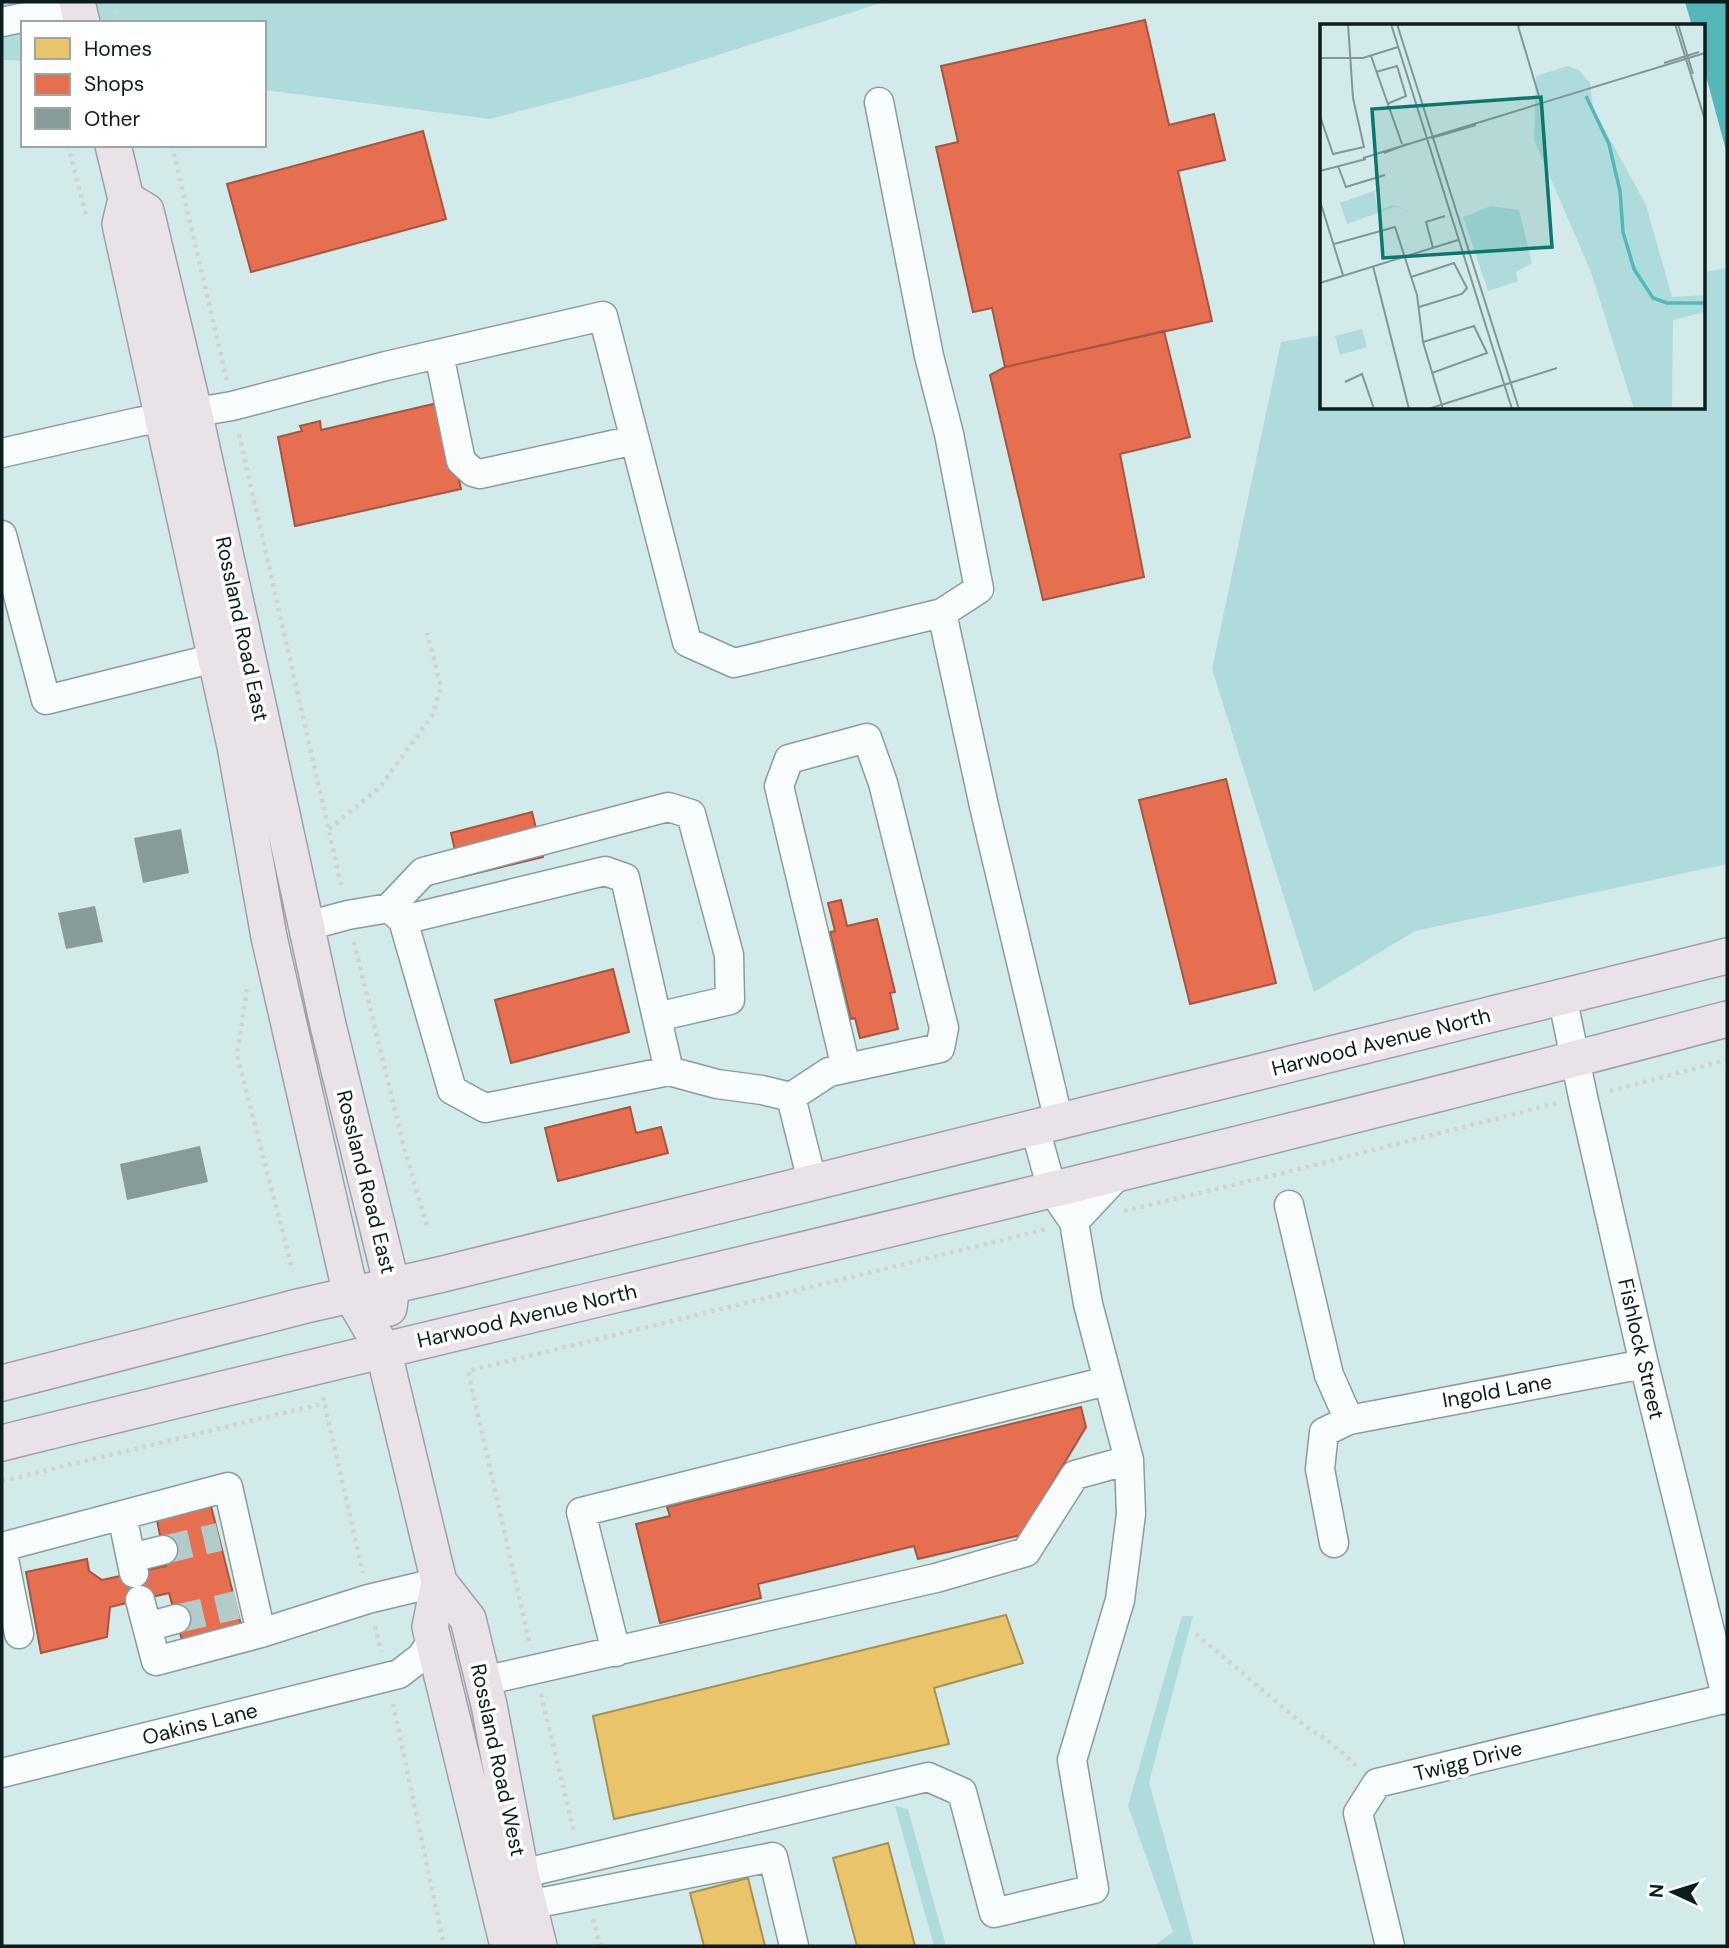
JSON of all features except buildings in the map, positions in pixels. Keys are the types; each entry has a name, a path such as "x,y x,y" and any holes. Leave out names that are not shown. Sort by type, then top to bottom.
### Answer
{"main road":[{"name":"Rossland Road East","path":"113,147 126,199 120,224 179,415 307,926 328,1025 392,1286 383,1349"},
{"name":"Rossland Road East","path":"179,415 215,658 235,746 269,937 351,1295 383,1349"},
{"name":"Harwood Avenue North","path":"2,1383 1727,956"},
{"name":"Harwood Avenue North","path":"2,1443 383,1349 1119,1174 1727,1019"},
{"name":"Rossland Road West","path":"383,1349 439,1582 468,1619 539,1946"},
{"name":"Rossland Road West","path":"439,1582 430,1627 508,1946"}],"street":[{"path":"2,22 79,10"},
{"path":"2,453 232,406 603,316 687,642 734,663 942,613 979,589 949,434 923,329 879,102"},
{"path":"439,354 461,461 473,472 480,474 635,440"},
{"path":"2,536 46,701 215,658"},
{"path":"525,1889 928,1777 962,1792 994,1913 1094,1889 1072,1760 1120,1600 1131,1514 1129,1460 1088,1304 1074,1222 1052,1190 1047,1125 984,806 942,613"},
{"path":"396,914 452,1090 485,1108 669,1071 717,1084 791,1097 829,1072 940,1048 944,1028 883,783 867,738 789,759 779,786 846,1068"},
{"path":"396,914 423,872 667,807 691,814 729,955 730,1000 657,1017"},
{"path":"307,926 348,915 396,914 605,871 625,878 669,1071"},
{"name":"Fishlock Street","path":"1562,996 1644,1364 1727,1699"},
{"path":"791,1097 812,1181"},
{"path":"1074,1222 1119,1174"},
{"path":"1289,1205 1329,1375 1349,1420"},
{"name":"Ingold Lane","path":"1334,1543 1320,1469 1324,1432 1349,1420 1644,1364"},
{"path":"616,1652 581,1512 1107,1381"},
{"path":"483,1681 936,1578 1027,1552 1075,1475 1129,1460"},
{"path":"19,1634 2,1548 228,1487 229,1535 246,1603 261,1633"},
{"path":"122,1515 133,1565 163,1550"},
{"path":"141,1600 156,1661 261,1633 369,1599 439,1582"},
{"path":"148,1627 176,1619"},
{"name":"Oakins Lane","path":"2,1773 399,1674 421,1657 433,1640"},
{"path":"399,1674 447,1696"},
{"name":"Twigg Drive","path":"1377,1783 1727,1699"},
{"path":"1377,1783 1358,1812 1390,1946"},
{"path":"525,1889 773,1857 794,1946"}],"path":[{"path":"113,2 119,21"},
{"path":"172,147 348,915 405,1151 428,1229"},
{"path":"328,830 379,788 432,716 441,687 427,633"},
{"path":"1271,1136 1289,1205"},
{"path":"2,1482 325,1403"},
{"path":"1196,1634 1377,1783"}],"shaded area":[{"path":"2,2 884,2 649,77 490,119 266,90 266,21 21,21 21,61 2,60"},
{"path":"1727,268 1727,864 1415,931 1314,992 1212,669 1281,342 1320,335 1320,410 1704,410 1704,272"},
{"path":"1182,1616 1193,1616 1149,1782 1194,1946 1154,1946 1173,1932 1128,1806"},
{"path":"895,1806 908,1809 946,1946 934,1946"}],"water":[{"path":"1685,2 1727,2 1727,154 1704,69 1704,24 1691,24"}],"tunnel":[{"path":"163,1550 219,1537"},
{"path":"176,1619 237,1605"}]}
